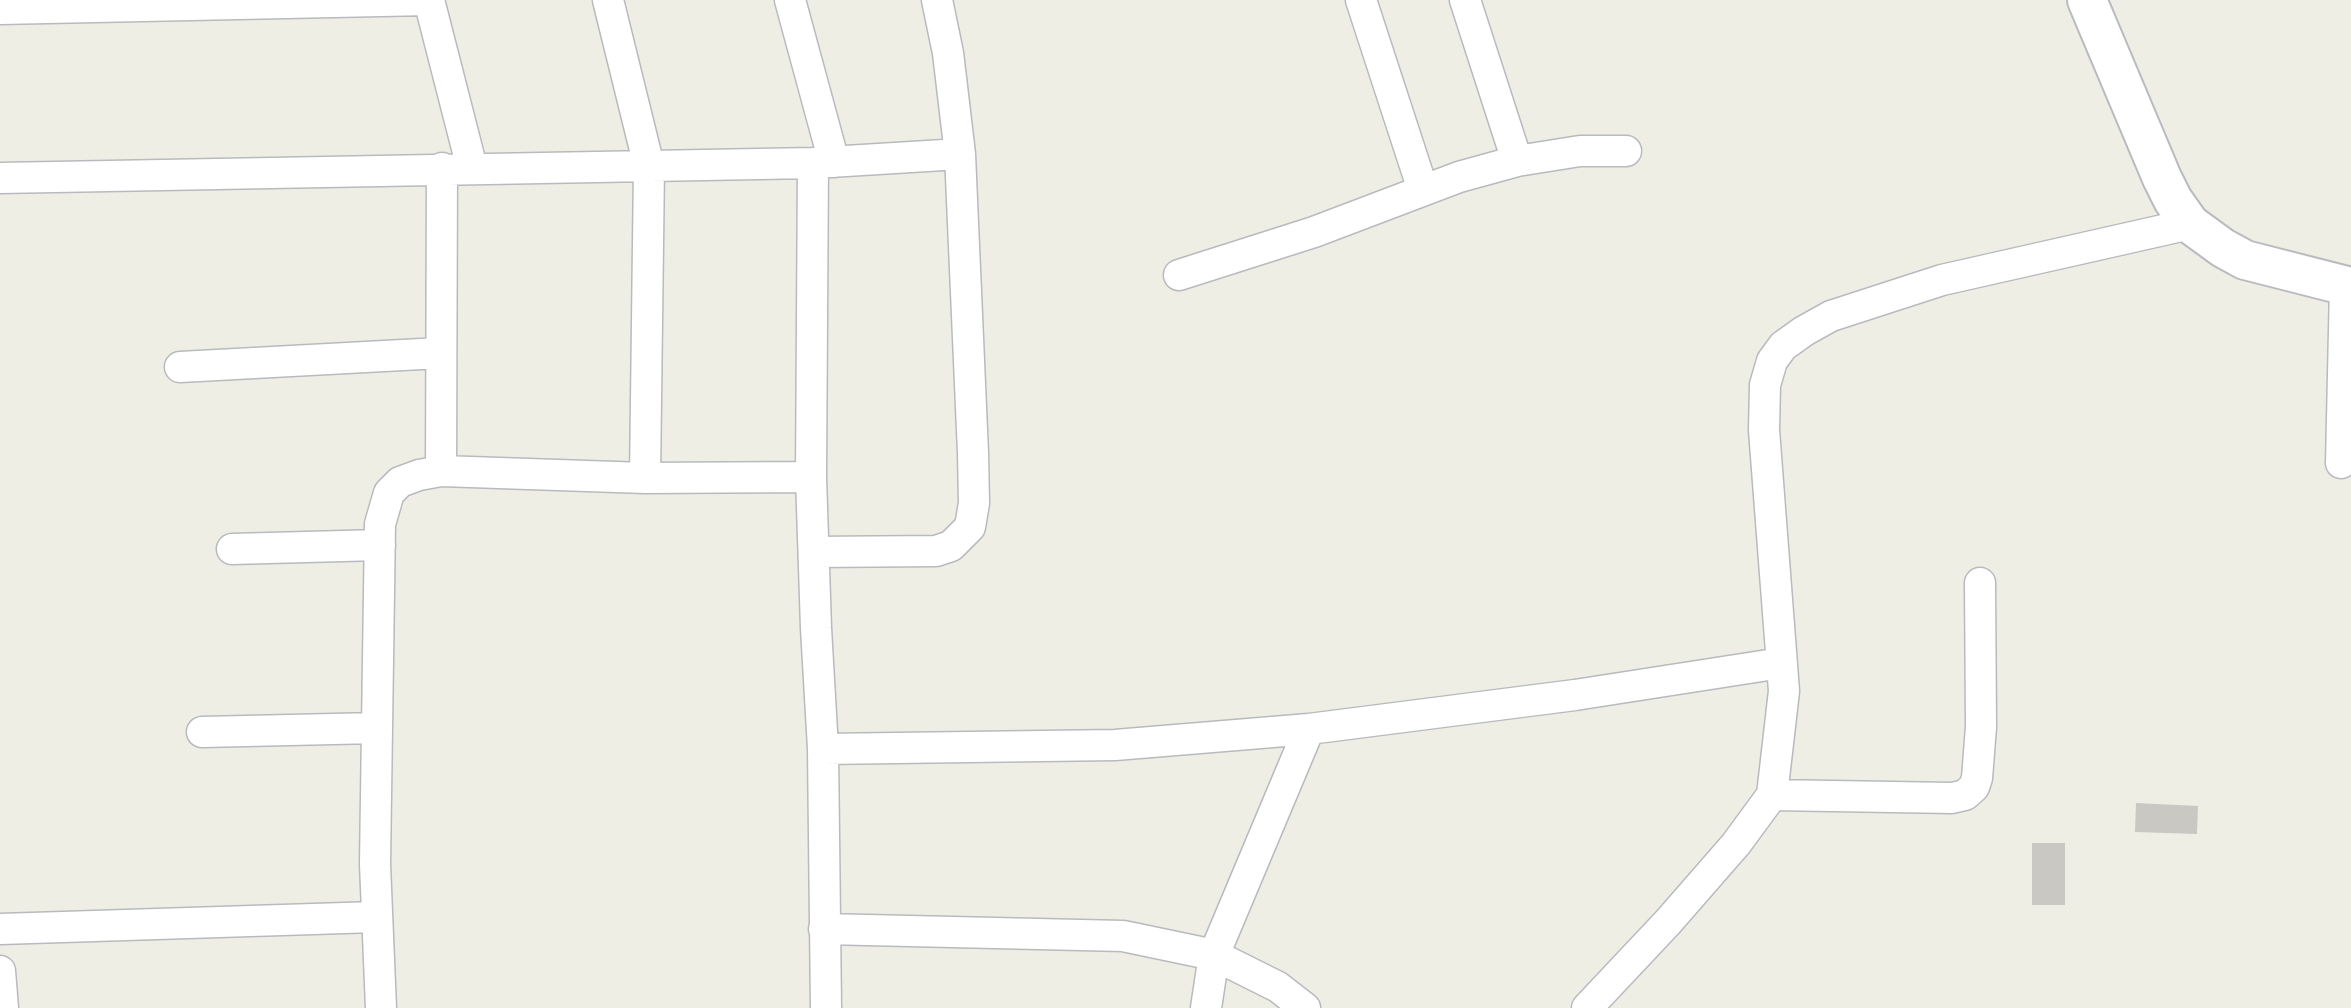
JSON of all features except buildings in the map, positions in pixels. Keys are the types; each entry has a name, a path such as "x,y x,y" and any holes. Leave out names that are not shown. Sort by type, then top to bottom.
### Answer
{"street":[{"path":"0,9 429,0 472,168"},
{"path":"608,0 649,166 645,478"},
{"path":"790,0 823,163 811,477 822,749 826,1008"},
{"path":"815,552 936,551 951,546 970,527 974,503 973,453 960,155 948,53 937,0"},
{"path":"1361,0 1423,190"},
{"path":"1465,0 1517,161"},
{"path":"2087,0 2162,178 2173,200 2190,223 2222,248 2245,260 2348,286 2341,463"},
{"path":"1179,275 1314,232 1459,177 1517,161 1580,151 1626,151"},
{"path":"0,178 823,163 960,155"},
{"path":"441,471 442,168"},
{"path":"1587,1008 1668,922 1736,844 1772,795 1784,691 1764,430 1765,385 1772,361 1783,346 1831,316 1942,280 2190,223"},
{"path":"180,367 440,353"},
{"path":"381,1008 376,916 380,524 389,493 400,482 441,471 645,478 811,477"},
{"path":"232,549 380,545"},
{"path":"1772,795 1952,798 1965,795 1974,786 1981,727 1980,583"},
{"path":"822,749 1115,745 1309,729 1575,695 1781,663"},
{"path":"202,732 377,728"},
{"path":"1206,1008 1214,955 1309,729"},
{"path":"0,929 376,916"},
{"path":"824,929 1124,936 1214,955 1278,987 1306,1008"},
{"path":"0,971 3,1008"}]}
